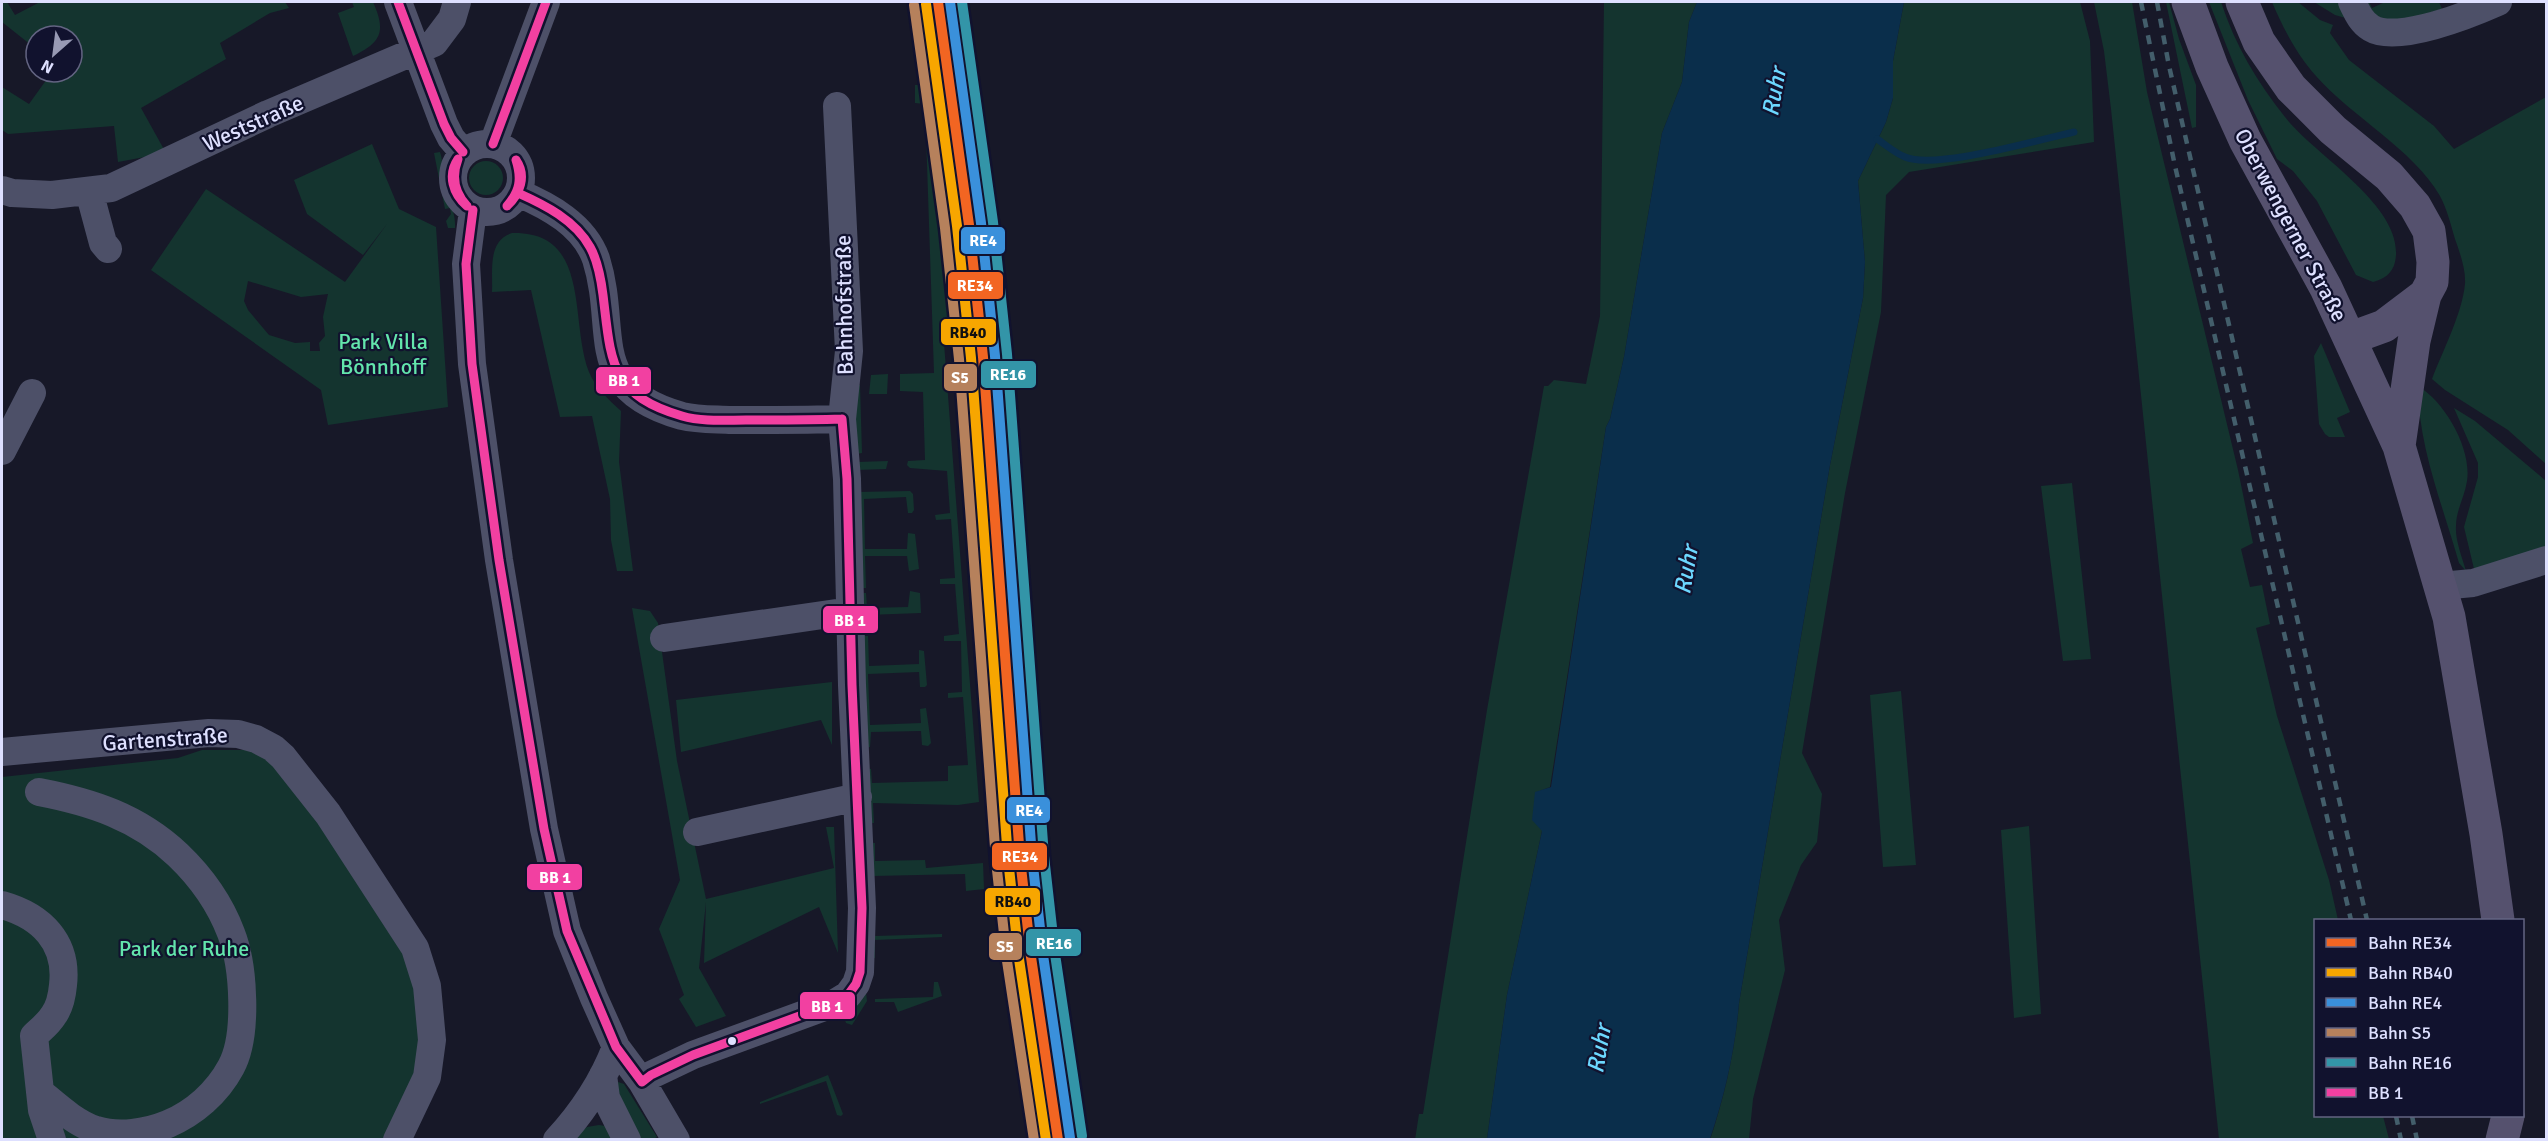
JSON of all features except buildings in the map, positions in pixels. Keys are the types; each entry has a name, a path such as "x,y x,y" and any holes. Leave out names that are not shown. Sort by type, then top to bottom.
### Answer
{"main road":[{"name":"Oberwengerner Straße","path":"2188,2 2212,67 2245,140 2326,288 2399,446 2449,617 2486,834 2498,919"},
{"path":"2242,2 2259,42 2291,88 2333,130 2389,176 2415,206 2429,231 2433,262 2432,282 2425,295 2408,377 2399,446"},
{"path":"2351,338 2384,326 2425,295"},
{"path":"2502,1140 2508,1117"}],"street":[{"path":"398,2 444,124 451,138 463,152"},
{"name":"Weststraße","path":"2,190 12,193 52,195 111,188 275,111 434,43 446,29 457,2"},
{"path":"493,144 546,2"},
{"path":"2352,2 2363,22 2373,30 2408,33 2498,2"},
{"name":"Bahnhofstraße","path":"642,1082 651,1075 693,1055 835,1003 848,995 856,984 860,972 862,908 847,479 842,419 849,351 837,114"},
{"path":"493,144 516,159 521,172 518,193 508,206 487,213 473,210 461,201 452,178 455,163 463,152 474,146 493,144"},
{"path":"89,191 103,243 108,249"},
{"path":"518,193 555,210 584,237 595,258 604,307 606,334 614,370 626,385 648,402 685,417 842,419"},
{"path":"473,210 466,264 472,364 501,571 544,829 567,931 616,1047 642,1082 676,1140"},
{"path":"2,451 32,393"},
{"path":"2440,586 2473,583 2547,560"},
{"path":"664,638 850,611"},
{"name":"Gartenstraße","path":"2,752 209,733 238,734 256,739 273,748 283,757 328,814 415,948 427,986 432,1040 427,1077 397,1140"},
{"path":"39,792 85,802 136,822 179,856 210,892 222,913 237,952 243,996 238,1046 232,1065 222,1082 207,1098 177,1120 155,1130 134,1133 96,1130 62,1110 40,1092"},
{"path":"698,832 858,797"},
{"path":"2,905 27,915 43,927 53,938 64,960 59,1006 54,1015 34,1036 42,1110 51,1140"},
{"path":"557,1140 573,1123 603,1075 616,1047"},
{"path":"603,1075 606,1098 627,1139"}],"green space":[{"path":"2,2 7,2 15,15 40,2 285,2 289,8 270,13 220,43 226,59 141,108 166,153 118,162 114,126 8,134 2,130 2,87 29,104 43,84 84,84 84,24 24,24 24,39 2,22"},
{"path":"352,2 373,2 380,28 376,40 353,56 338,13 354,7"},
{"path":"1604,2 1697,2 1689,22 1682,82 1662,133 1624,357 1610,419 1606,427 1550,787 1535,793 1542,831 1507,995 1487,1139 1415,1140 1419,1114 1423,1114 1487,710 1544,386 1548,386 1554,380 1586,384 1600,316"},
{"path":"1904,2 2080,2 2090,41 2094,142 1909,172 1886,195 1881,312 1845,493 1802,753 1822,794 1817,842 1801,865 1779,920 1785,970 1753,1099 1749,1139 1710,1140 1732,1055 1830,465 1863,298 1865,262 1858,181 1886,122 1893,98 1893,61"},
{"path":"2094,2 2132,2 2147,92 2238,470 2253,543 2241,549 2250,587 2262,585 2270,624 2256,628 2277,716 2329,880 2338,919 2314,919 2314,1117 2383,1117 2389,1139 2219,1139 2104,51"},
{"path":"2166,2 2169,2 2179,39 2196,85 2196,127 2192,128"},
{"path":"2209,2 2221,2 2248,62 2285,117 2356,184 2387,222 2395,242 2395,262 2390,273 2384,278 2373,282 2356,275 2317,201 2293,171 2277,159 2248,100"},
{"path":"2272,2 2298,2 2320,20 2333,25 2330,33 2349,60 2434,126 2454,149 2546,97 2546,464 2508,430 2445,390 2432,379 2456,320 2465,284 2465,273 2445,206 2428,179 2414,163 2331,91 2309,68 2291,41"},
{"path":"2314,2 2342,2 2349,19 2335,15"},
{"path":"2358,2 2369,2 2372,8 2385,2 2439,2 2442,9 2389,25"},
{"path":"921,7 925,7 949,215 957,328 943,330 979,802 958,805 873,803 874,823 867,823 865,768 871,769 872,783 948,781 948,766 968,765 963,697 948,698 948,693 962,692 961,641 944,641 944,636 959,634 955,584 940,584 940,579 955,578 951,519 936,520 935,515 950,513 947,471 910,468 907,465 908,461 925,460 923,392 900,391 900,374 934,373 925,104 915,103 915,85 921,85 910,13 921,11"},
{"name":"Park Villa Bönnhoff","path":"372,144 399,209 436,227 448,407 328,425 321,390 151,270 206,189 345,282 387,224 363,255 307,214 294,180","holes":["248,281 301,297 328,294 323,317 325,336 319,343 320,351 310,351 310,342 295,343 269,335 248,310 244,301"]},
{"path":"440,152 445,192 454,215 455,228 448,228 446,221 451,214 450,208 445,209 434,153"},
{"path":"486,161 498,166 503,178 498,190 486,195 474,190 469,178 474,166"},
{"path":"512,233 537,236 555,247 566,263 573,283 583,351 589,372 607,398 621,411 619,462 633,571 617,571 611,540 610,499 592,416 560,417 531,290 492,292 492,266 495,250 504,237"},
{"path":"2321,343 2350,412 2337,418 2345,437 2329,437 2319,424 2314,356"},
{"path":"888,374 887,394 869,394 871,375"},
{"path":"854,384 860,385 862,453 856,454"},
{"path":"2418,386 2438,403 2447,415 2461,441 2465,455 2467,481 2457,514 2456,531 2466,571 2459,563 2432,476 2422,431"},
{"path":"2454,408 2475,421 2546,481 2546,551 2475,573 2464,527 2478,477 2478,463"},
{"path":"888,461 886,469 856,470 857,462"},
{"path":"2072,483 2091,659 2063,661 2041,486"},
{"path":"910,491 913,494 914,510 912,513 908,513 906,497 864,499 865,549 907,549 908,533 915,534 919,569 909,571 907,556 865,556 866,588 860,588 857,492"},
{"path":"910,591 920,593 921,613 867,615 867,632 862,631 860,593 866,593 867,608 908,607"},
{"path":"632,608 650,611 658,623 677,761 706,899 834,868 826,827 834,827 838,953 819,907 704,963 706,902 699,968 726,1016 696,1027 679,999 684,995 659,929 680,880"},
{"path":"862,636 868,636 869,666 919,664 919,650 924,651 927,685 925,687 920,687 919,672 868,674 870,725 921,723 920,709 926,708 931,743 928,746 922,745 921,731 871,732 870,747 865,748"},
{"path":"832,682 832,745 821,720 681,752 676,700"},
{"path":"1901,691 1916,865 1883,867 1870,695"},
{"name":"Park der Ruhe","path":"202,750 258,750 272,756 408,943 428,1050 393,1139 2,1140 2,777 178,758"},
{"path":"2029,826 2041,1014 2014,1018 2001,830"},
{"path":"868,843 875,843 875,861 925,860 926,868 983,863 984,889 966,891 965,874 873,876"},
{"path":"942,934 942,937 875,940 875,958 871,958 875,936"},
{"path":"934,982 938,982 942,996 898,1012 894,1002 875,1002 875,999 933,997"},
{"path":"866,992 867,1001 852,1025 846,1023 842,1012"},
{"path":"828,1075 843,1114 841,1116 837,1115 826,1081 760,1104 760,1102"},
{"path":"618,1082 624,1084 657,1137 633,1139 618,1105"},
{"path":"599,1125 612,1127 622,1140 570,1140 587,1127"}],"water":[{"name":"Ruhr","path":"1697,2 1904,2 1893,61 1893,98 1886,122 1858,181 1865,262 1863,298 1830,465 1732,1055 1725,1089 1710,1139 1487,1139 1507,995 1542,831 1532,820 1535,792 1551,787 1606,427 1610,419 1624,357 1662,133 1682,82 1689,22"}],"waterway":[{"path":"1877,139 1905,157 1939,160 1987,152 2074,132"}],"railway":[{"path":"2141,2 2175,166 2351,919"},
{"path":"2157,2 2169,66 2367,919"},
{"path":"2396,1117 2401,1140"},
{"path":"2412,1117 2417,1140"}],"rail line":[{"name":"RE34","path":"938,2 969,225 983,357 1020,858 1031,957 1058,1140"},
{"name":"RE4","path":"950,2 981,223 995,356 1032,857 1043,955 1070,1138"},
{"name":"RE16","path":"962,2 993,222 1007,354 1044,856 1055,954 1082,1136"},
{"name":"RB40","path":"926,4 957,226 971,358 1008,859 1019,959 1046,1140"},
{"name":"S5","path":"914,5 945,228 959,359 996,861 1007,961 1034,1140"}],"transit line":[{"path":"398,2 444,124 451,138 463,152"},
{"path":"493,144 546,2"},
{"path":"458,159 455,184 467,206"},
{"path":"458,159 453,171 453,184 458,196 467,206"},
{"path":"507,206 519,184 516,160"},
{"path":"507,206 515,196 520,184 521,172 516,160"},
{"path":"518,193 549,208 568,221 584,237 590,247 600,276 612,356 627,386 640,397 658,407 698,419 842,419"},
{"path":"473,210 466,264 472,364 499,560 544,829 567,931 616,1047 642,1082"},
{"path":"642,1082 651,1075 693,1055 835,1003 848,995 856,984 860,972 862,908 852,685 847,479 842,419"}]}
